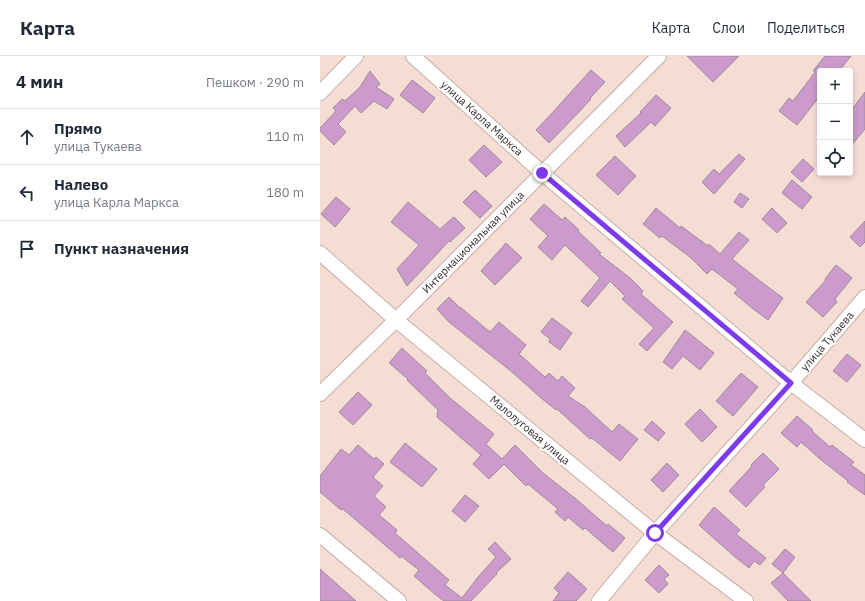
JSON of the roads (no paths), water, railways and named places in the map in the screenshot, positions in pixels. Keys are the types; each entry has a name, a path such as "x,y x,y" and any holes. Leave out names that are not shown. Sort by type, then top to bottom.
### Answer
{"street":[{"path":"320,93 356,56"},
{"name":"улица Карла Маркса","path":"412,56 542,173 791,383 865,440"},
{"name":"Интернациональная улица","path":"320,394 396,320 659,56"},
{"name":"Малолуговая улица","path":"320,253 396,320 655,533 746,601"},
{"name":"улица Тукаева","path":"600,601 655,533 862,305"},
{"path":"320,535 399,601"}]}
